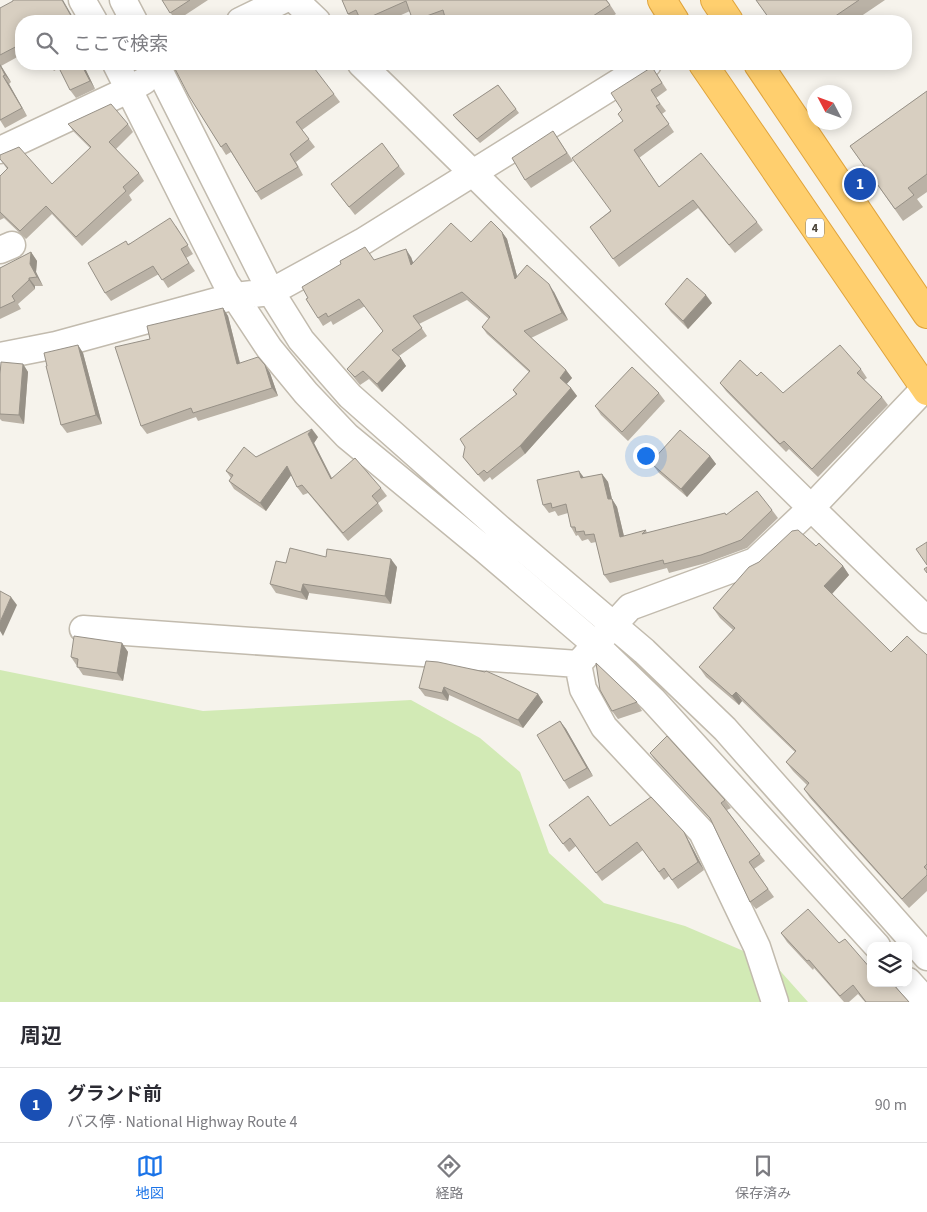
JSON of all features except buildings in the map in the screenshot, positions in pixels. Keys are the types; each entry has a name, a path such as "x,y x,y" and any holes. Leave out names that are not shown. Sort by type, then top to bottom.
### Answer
{"highway":[{"path":"662,0 671,15"},
{"path":"715,0 725,15"},
{"name":"4","path":"707,70 926,390"},
{"path":"762,70 927,314"}],"street":[{"path":"82,0 91,15"},
{"path":"123,0 131,15"},
{"path":"252,15 283,0"},
{"path":"295,0 311,15"},
{"path":"119,70 226,283 269,348 306,393 347,436 595,644"},
{"path":"0,150 130,90 158,70"},
{"path":"166,70 271,292 301,340 350,396 666,714 872,942"},
{"path":"367,70 475,173 810,509 927,620"},
{"path":"0,356 56,344 235,296 271,292 362,242 638,70"},
{"path":"775,1002 756,947 702,832 604,727 583,689 595,644 630,607 755,561 810,509 926,390"},
{"path":"83,629 595,644 644,651 725,729 924,947"},
{"path":"912,985 927,1002"}],"green space":[{"path":"0,670 203,711 411,700 480,738 520,772 549,853 604,903 685,926 774,964 808,1002 0,1002"}],"place":[{"name":"グランド前","path":"860,184"}]}
